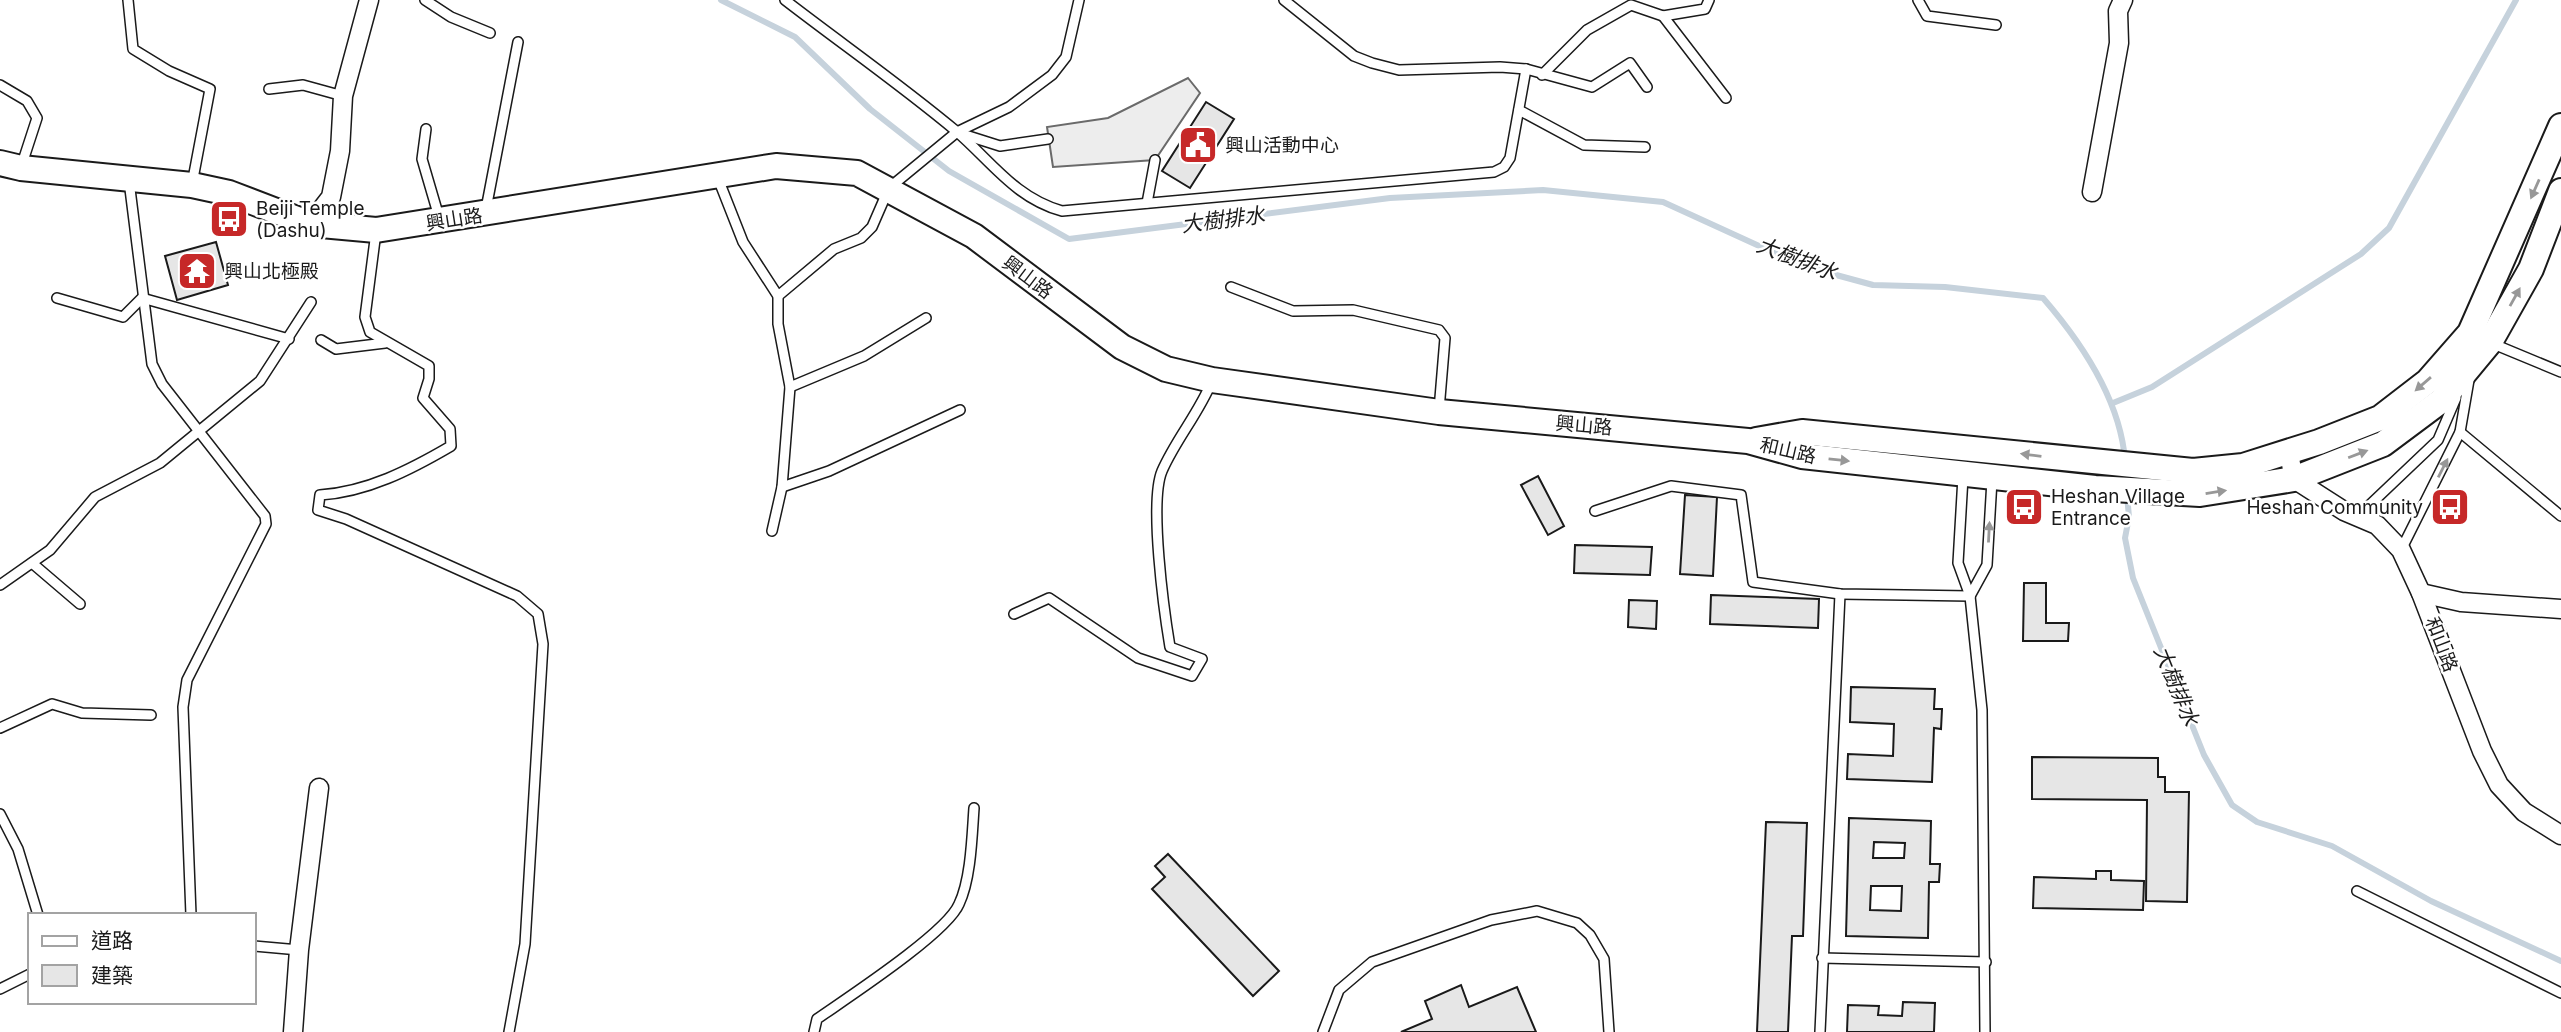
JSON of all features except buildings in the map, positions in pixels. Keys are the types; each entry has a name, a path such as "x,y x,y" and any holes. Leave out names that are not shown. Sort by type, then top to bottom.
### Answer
{"main road":[{"path":"2294,479 2383,444 2442,400 2471,347 2561,126"},
{"name":"興山路","path":"10,166 192,185 229,193 310,224 376,230 440,222 776,166 857,173 974,236 1122,347 1166,369 1212,380 1439,412 1748,441"},
{"path":"2288,454 2380,418 2471,347 2531,269 2561,191"},
{"name":"和山路","path":"1748,441 1802,432 2095,488 2148,493 2200,494 2294,479"},
{"name":"和山路","path":"1978,464 2099,463 2193,471 2243,466 2288,454"}],"street":[{"path":"310,224 331,197 340,151 343,96 369,0"},
{"path":"2092,192 2119,43 2118,11 2123,0"},
{"path":"2288,454 2294,479"},
{"name":"和山路","path":"2294,479 2357,517 2377,525 2401,550 2421,593 2482,751 2499,785 2524,812 2561,835"},
{"path":"2421,593 2461,602 2561,609"},
{"path":"293,1032 299,950 319,788"}],"lane":[{"path":"128,0 133,49 169,72 210,89 192,185"},
{"path":"425,0 451,17 490,33"},
{"path":"785,0 957,132 1015,188 1039,205 1062,211 1494,172 1504,167 1510,158 1526,69"},
{"path":"778,296 834,249 861,238 872,227 889,188 957,132 1009,107 1052,75 1066,57 1079,0"},
{"path":"1284,0 1354,56 1399,70 1452,67 1526,69 1592,87 1630,63 1647,87"},
{"path":"1542,75 1587,30 1632,5 1663,16 1705,9 1709,0"},
{"path":"1918,0 1927,16 1997,25"},
{"path":"1663,16 1726,97"},
{"path":"485,214 518,42"},
{"path":"0,85 27,101 37,118 10,166"},
{"path":"270,89 303,85 343,96"},
{"path":"1518,110 1584,145 1645,147"},
{"path":"426,129 422,159 440,222"},
{"path":"957,132 1000,146 1048,139"},
{"path":"1147,203 1155,160"},
{"path":"716,174 744,242 778,296 778,324 790,387 782,487 772,531"},
{"path":"129,177 152,364 162,384 200,429 265,516 266,524 187,680 183,707 191,913"},
{"path":"376,230 365,317 370,332 429,366 429,379 423,398 450,429 451,446 423,462 351,493 320,495 318,510 346,519 517,596 538,614 543,644 530,876 525,944 509,1032"},
{"path":"1231,287 1293,311 1353,310 1439,330 1445,338 1439,412"},
{"path":"57,298 123,317 142,298"},
{"path":"142,298 289,340"},
{"path":"0,585 50,550 95,498 160,463 260,381 312,302"},
{"path":"790,387 864,356 926,318"},
{"path":"321,340 336,349 385,343"},
{"path":"2471,347 2561,372"},
{"path":"2401,550 2460,432 2471,347"},
{"path":"2357,517 2438,440 2471,347"},
{"path":"1014,614 1049,598 1138,659 1192,676 1202,659 1170,647 1165,615 1157,500 1162,472 1203,404 1212,380"},
{"path":"782,487 828,471 960,410"},
{"path":"2460,432 2561,516"},
{"path":"1978,464 1958,563 1970,596 1982,710 1986,1032"},
{"path":"1970,596 1987,565 1978,464"},
{"path":"1595,511 1671,486 1741,495 1753,582 1840,594 1970,596"},
{"path":"32,563 80,604"},
{"path":"1820,1032 1840,594"},
{"path":"0,728 52,704 82,713 151,715"},
{"path":"814,1032 817,1019 925,941 959,906 972,847 974,808"},
{"path":"0,814 18,849 37,913"},
{"path":"2357,891 2561,993"},
{"path":"1323,1032 1339,990 1372,962 1491,920 1537,911 1577,923 1590,934 1604,959 1609,1032"},
{"path":"256,946 299,950"},
{"path":"1822,958 1986,962"},
{"path":"0,989 28,975"}],"shaded area":[{"path":"1188,78 1200,93 1155,160 1053,167 1047,127 1108,118"}],"waterway":[{"name":"大樹排水","path":"721,0 795,37 870,109 949,171 1069,239 1390,198 1543,190 1663,202 1803,266 1873,285 1945,287 2043,298 2072,334 2097,373 2116,415 2125,460"},
{"path":"2113,403 2152,387 2361,254 2389,228 2516,0"},
{"name":"大樹排水","path":"2127,495 2129,517 2125,538 2133,578 2204,755 2232,805 2257,822 2332,846 2431,901 2561,961"}],"place":[{"name":"興山活動中心","path":"1198,145"},
{"name":"Beiji Temple (Dashu)","path":"229,219"},
{"name":"興山北極殿","path":"197,271"},
{"name":"Heshan Village Entrance","path":"2024,507"},
{"name":"Heshan Community","path":"2450,507"}]}
